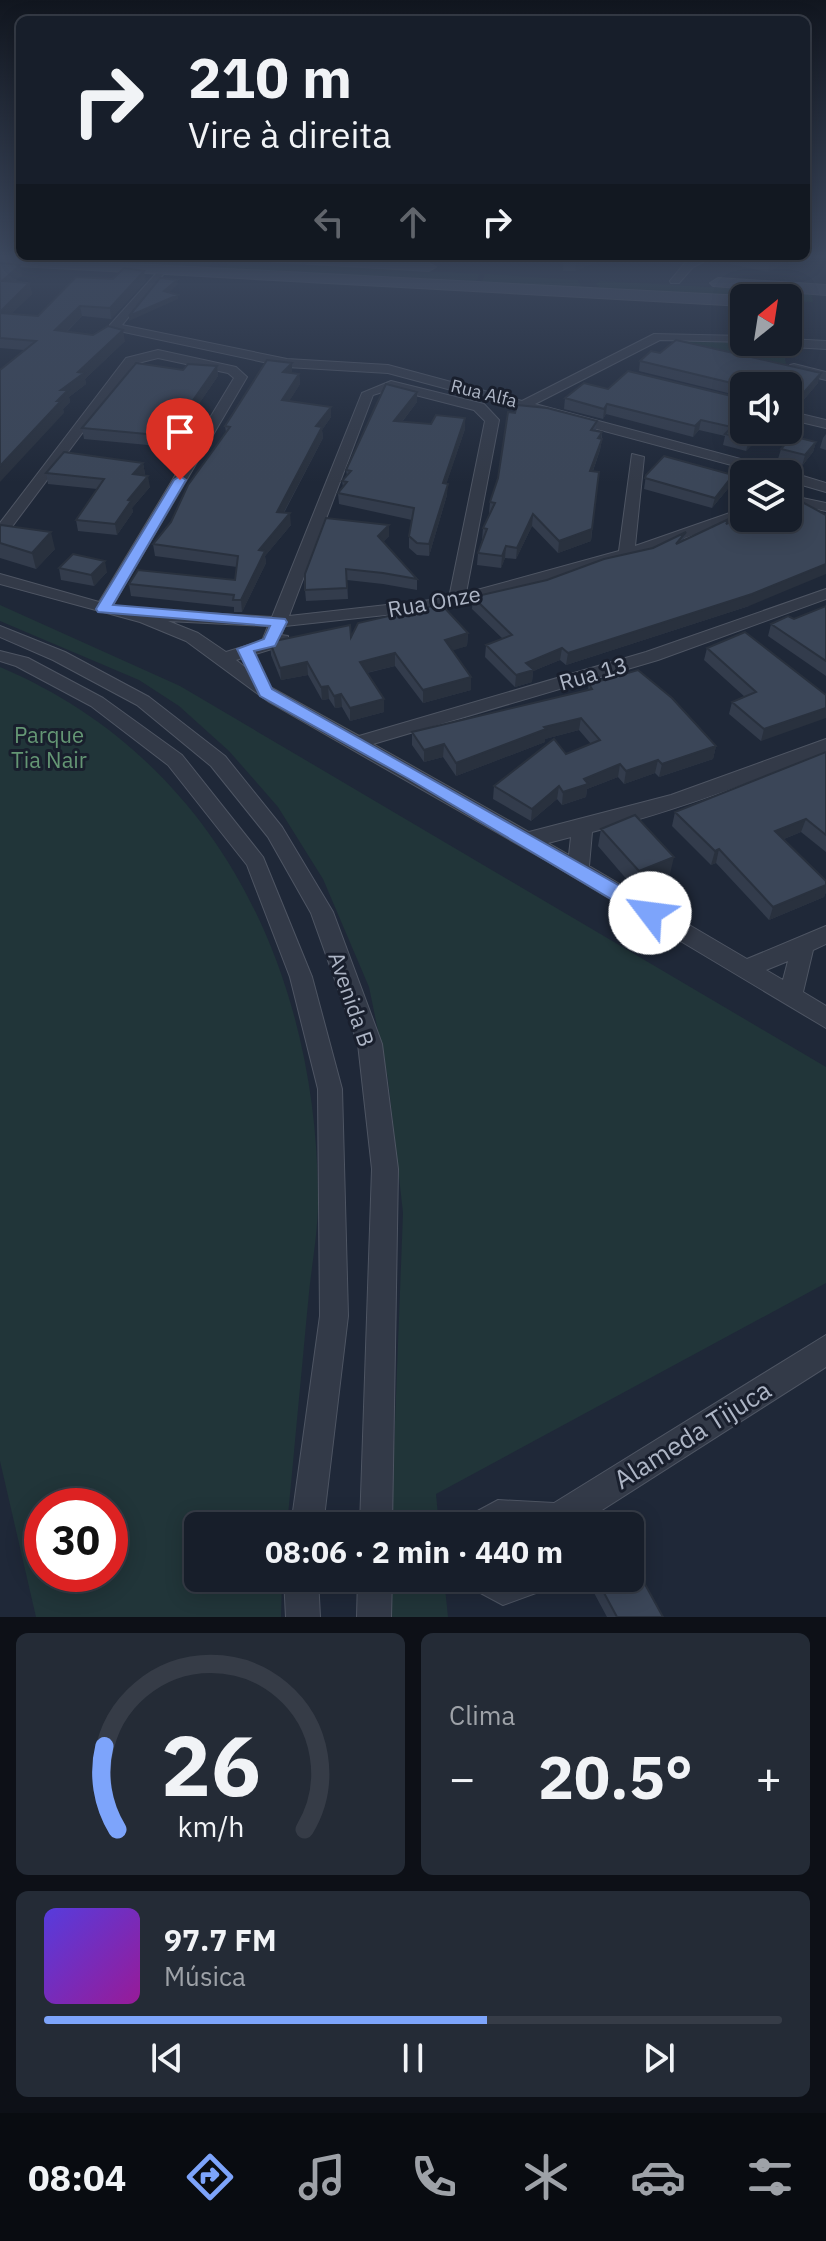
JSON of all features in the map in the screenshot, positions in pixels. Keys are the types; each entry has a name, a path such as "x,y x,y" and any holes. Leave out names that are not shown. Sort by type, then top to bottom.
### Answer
{"street":[{"name":"Rua Alfa","path":"140,332 287,363 388,369 730,460"},
{"path":"525,404 658,336 730,339"},
{"path":"658,336 730,353"},
{"path":"802,344 826,345"},
{"path":"0,533 130,361 158,354 232,370 241,377 108,610"},
{"path":"780,365 826,376"},
{"path":"595,367 625,375"},
{"path":"222,659 270,642 453,602 492,420 479,407 391,385 368,393 270,642"},
{"path":"802,418 826,424"},
{"path":"626,554 637,457"},
{"path":"802,480 826,488"},
{"path":"802,500 826,507"},
{"name":"Rua Onze","path":"108,610 279,622 309,621 453,602 626,554 730,517"},
{"path":"627,529 668,539"},
{"path":"460,576 503,587"},
{"path":"0,579 28,591 108,610 193,637 265,693 526,840 826,1018"},
{"name":"Rua 13","path":"357,743 666,652 826,594"},
{"path":"284,600 309,621"},
{"path":"193,637 205,619"},
{"name":"Avenida B","path":"0,631 59,656 143,701 218,761 275,832 322,912 370,1044 385,1169 376,1512"},
{"path":"245,649 265,693"},
{"name":"Avenida B","path":"0,656 22,662 97,702 175,760 256,862 301,977 330,1089 334,1316 309,1512"},
{"path":"526,840 582,829 773,767 826,745"},
{"path":"578,871 582,829"},
{"path":"746,969 826,935"},
{"path":"790,996 803,946"},
{"name":"Alameda Tijuca","path":"573,1512 826,1350"},
{"path":"302,1592 303,1617"},
{"path":"374,1617 375,1592"}],"green space":[{"path":"679,340 730,342 730,352"},
{"path":"747,356 785,356 786,365"},
{"path":"0,605 180,686 826,1067 826,1283 436,1494 438,1512 392,1512 403,1213 388,1079 369,987 323,879 278,807 229,751 179,706 139,680 0,621"},
{"name":"Parque Tia Nair","path":"0,667 75,707 140,756 195,814 239,880 273,952 298,1030 313,1110 318,1194 288,1512 184,1512 184,1592 282,1592 281,1617 36,1617 30,1592 128,1592 128,1488 24,1488 24,1565 0,1461"},
{"path":"387,1592 445,1592 448,1617 386,1617"}],"building":[{"path":"0,332 93,335 120,332 78,372 84,373 61,390 68,390 0,466 0,370 36,341 0,338"},
{"path":"676,340 730,352 730,356 746,356 821,373 802,394 802,372 730,372 730,383 640,361 651,351 660,353"},
{"path":"267,360 292,363 283,372 299,374 282,400 331,407 316,426 322,427 277,512 290,513 259,550 265,551 241,600 233,600 234,595 129,584 138,570 235,580 238,556 153,544 171,522 188,485 230,427 225,426"},
{"path":"136,363 183,370 188,364 217,366 168,436 82,428"},
{"path":"628,371 730,396 730,427 701,420 695,426 607,404 604,409 565,398 584,383 608,389"},
{"path":"386,384 417,392 394,421 431,424 436,415 465,418 443,483 448,484 429,544 417,543 409,536 414,508 338,493 347,482 342,481 351,471 346,470"},
{"path":"517,405 547,408 597,421 591,430 602,432 598,438 602,439 590,471 599,472 592,529 559,541 533,514 517,548 506,546 502,556 478,553 487,529 483,528 495,503 490,502 498,478 508,412 515,413"},
{"path":"802,438 816,442 805,455 781,449 785,444 802,444"},
{"path":"64,452 143,463 133,474 148,476 128,500 131,501 115,524 76,520 104,479 46,473"},
{"path":"664,456 730,474 730,479 715,498 645,478"},
{"path":"802,502 826,515 826,564 752,594 568,653 562,648 526,663 534,670 516,675 486,645 512,635 473,597 547,580 604,559 653,548 686,532 676,544 730,518 726,524 730,522 730,532 802,532"},
{"path":"326,518 389,525 378,536 417,579 346,569 347,588 305,590 305,574"},
{"path":"0,525 51,532 32,553 0,543"},
{"path":"73,554 105,561 91,575 59,568"},
{"path":"441,604 468,633 445,640 471,677 423,690 395,653 360,662 384,699 350,708 341,694 334,696 328,686 321,687 307,662 280,668 270,642 350,625 351,637 358,623"},
{"path":"826,606 826,661 771,624 788,616 794,619"},
{"path":"745,632 826,695 826,708 764,729 732,702 756,692 707,648"},
{"path":"638,670 672,698 716,746 662,764 658,760 626,771 620,764 584,779 588,784 563,792 559,786 532,809 494,786 554,739 566,754 600,740 581,718 544,727 546,729 456,763 444,744 424,750 412,732 592,689 589,684"},
{"path":"826,752 826,835 806,819 775,831 826,881 826,885 773,907 719,849 715,851 675,812"},
{"path":"635,815 674,857 639,871 601,829"},
{"path":"644,1582 663,1617 617,1617 604,1592 644,1592"}],"route":[{"path":"180,480 103,609 205,619 279,622 270,642 245,649 265,693 415,775 650,913"}]}
